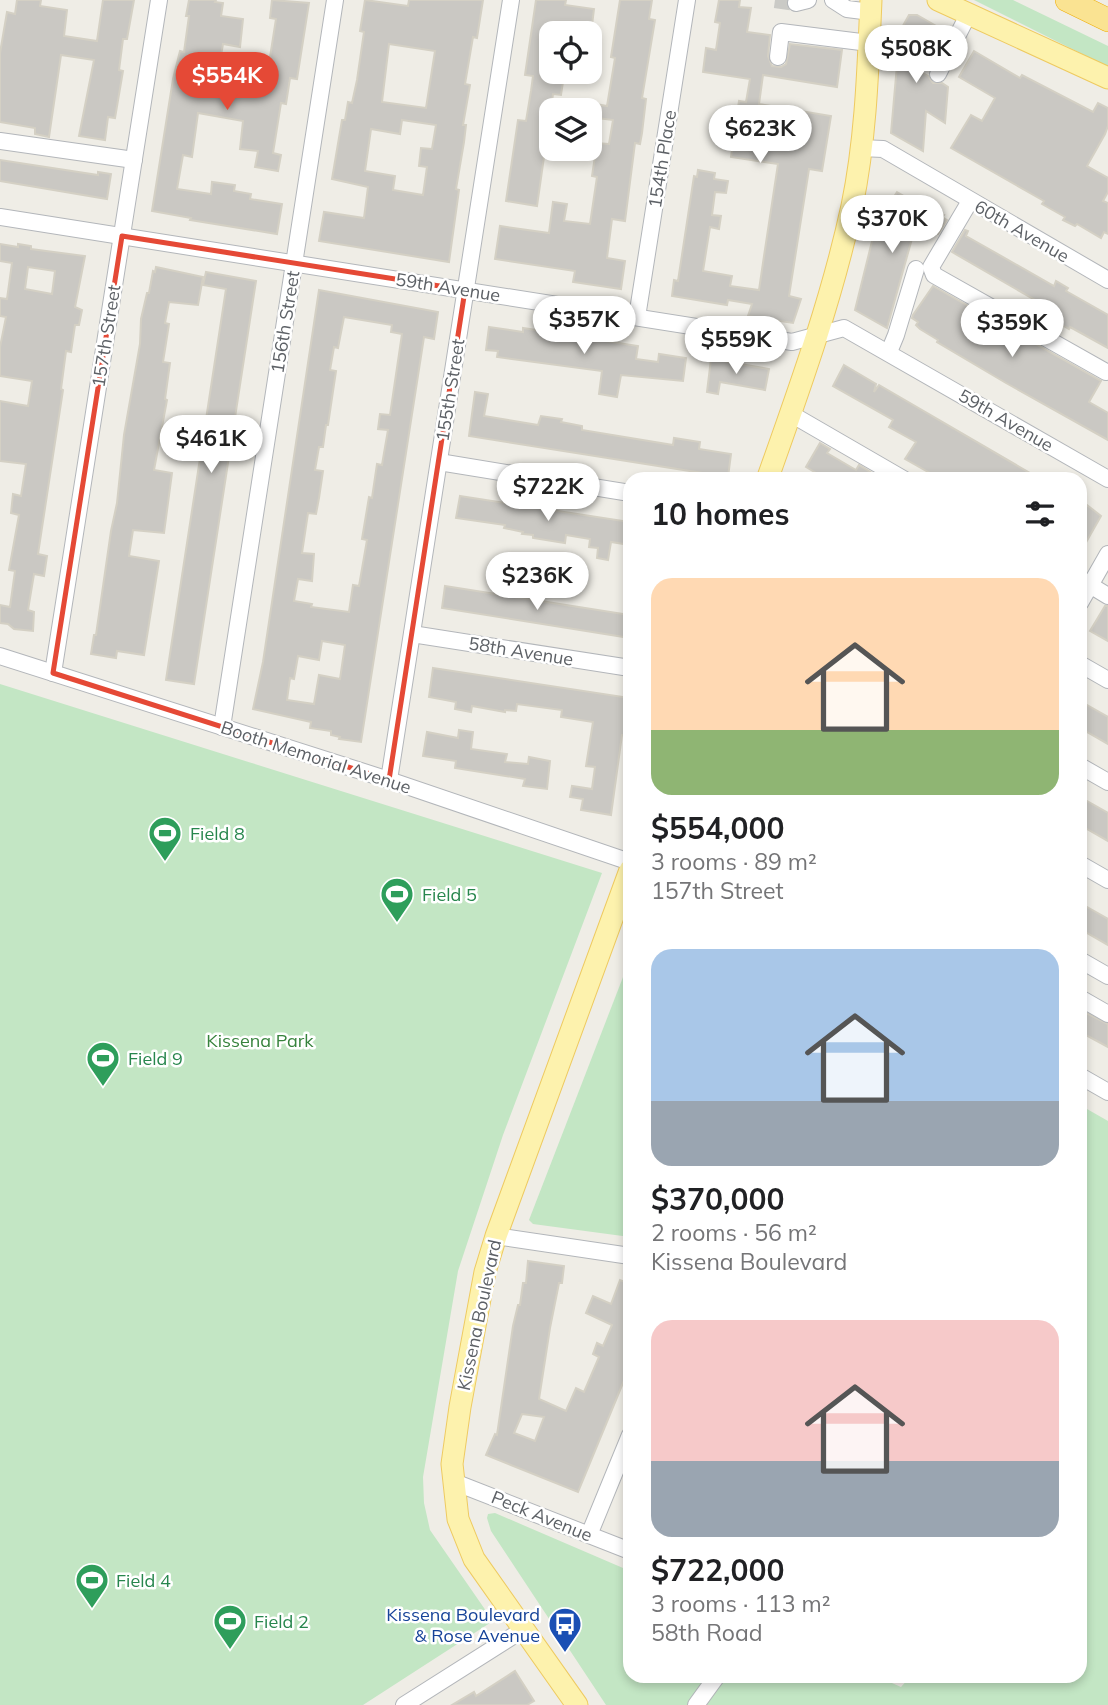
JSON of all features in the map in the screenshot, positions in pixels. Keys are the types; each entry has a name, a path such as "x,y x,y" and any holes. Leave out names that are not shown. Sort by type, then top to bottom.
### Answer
{"highway":[{"path":"1067,0 1108,20"}],"main road":[{"path":"938,0 1108,78"},
{"path":"770,472 791,414 844,242 861,148 871,6"},
{"name":"Kissena Boulevard","path":"577,1705 474,1559 458,1519 453,1464 460,1407 485,1272 623,889"}],"street":[{"name":"157th Street","path":"53,673 159,0"},
{"name":"156th Street","path":"222,727 335,0"},
{"name":"155th Street","path":"389,780 511,0"},
{"name":"154th Place","path":"637,317 687,0"},
{"path":"832,0 847,9 871,6"},
{"path":"938,74 969,13"},
{"path":"778,57 781,32 869,43"},
{"path":"0,141 134,160"},
{"name":"60th Avenue","path":"861,148 883,149 1108,280"},
{"path":"970,201 931,267 934,275 1106,372"},
{"name":"59th Avenue","path":"0,217 792,342 844,328 1108,479"},
{"path":"889,352 916,269"},
{"path":"791,414 891,472"},
{"path":"439,462 623,492"},
{"path":"1087,580 1108,554"},
{"path":"1087,583 1108,596"},
{"name":"58th Avenue","path":"412,634 623,667"},
{"name":"Booth Memorial Avenue","path":"0,656 389,780 623,860"},
{"path":"1087,668 1108,680"},
{"path":"1087,770 1108,782"},
{"path":"1087,868 1108,880"},
{"path":"1087,964 1108,976"},
{"path":"1087,1002 1108,1014"},
{"path":"1087,1080 1108,1092"},
{"path":"496,1236 623,1255"},
{"path":"589,1535 623,1452"},
{"name":"Peck Avenue","path":"454,1482 623,1548"},
{"path":"404,1705 524,1629"},
{"path":"696,1705 712,1683"}],"highlighted area":[{"path":"122,236 465,290 389,780 53,673"}],"green space":[{"path":"974,0 1013,0 1108,46 1108,67"},
{"name":"Kissena Park","path":"0,684 602,873 503,1135 458,1271 423,1477 424,1503 430,1530 493,1621 363,1705 0,1705"},
{"path":"623,977 623,1236 533,1224 529,1220"},
{"path":"1087,1109 1108,1121 1108,1705 606,1705 491,1531 488,1514 495,1513 623,1568 623,1683 892,1683 901,1687 905,1683 1087,1683"}],"building":[{"path":"17,0 41,0 40,6 67,10 64,36 97,41 103,0 134,0 127,39 123,39 119,70 123,71 115,118 108,117 105,140 79,136 94,60 61,55 49,137 35,134 35,128 0,122 0,53 7,12 15,14"},
{"path":"189,0 216,0 215,2 223,3 221,16 243,19 240,47 223,44 219,67 235,70 233,85 265,89 276,19 270,18 272,0 309,3 297,79 290,78 286,104 281,103 273,153 281,155 278,171 255,167 258,151 240,149 243,121 198,113 192,157 183,155 177,189 211,194 212,182 235,185 234,191 251,194 250,199 282,204 277,234 152,211 173,79 180,51 184,52"},
{"path":"365,0 408,6 409,0 483,0 465,84 470,85 463,125 466,125 449,262 319,241 324,212 364,218 368,187 332,179 342,120 345,120 348,102 352,103 357,80 364,32 360,31","holes":["389,44 435,51 426,108 382,102","402,120 436,125 432,149 421,148 419,166 427,167 423,195 393,190 395,176 365,171 371,129 400,134"]},
{"path":"536,0 566,0 565,5 594,9 592,21 539,21 539,84 563,84 561,95 539,98 539,161 543,161 537,206 506,201 518,120 526,121 531,91 533,76 525,75"},
{"path":"620,0 652,0 649,19 655,20 642,98 646,99 642,133 640,144 635,143 625,221 612,219 607,258 625,261 621,289 573,282 575,271 495,259 500,226 549,233 553,202 567,204 564,221 590,224 597,177 592,176 594,161 602,161 602,143 609,144 613,120 602,119 602,105 607,106 615,58 611,57"},
{"path":"719,0 740,0 739,7 751,8 747,32 770,35 768,56 772,66 781,67 786,64 790,44 842,50 837,87 763,75 759,104 831,116 822,171 809,169 789,296 801,299 793,323 748,316 752,304 728,300 727,305 672,296 674,280 678,281 694,176 697,177 698,170 715,173 714,179 728,181 726,193 715,192 712,215 721,216 719,229 710,227 703,271 732,276 730,286 759,290 778,164 731,157 739,101 746,102 750,79 703,72 706,48 716,50 720,23 715,22"},
{"path":"909,15 917,15 938,27 914,68 928,76 933,83 942,83 948,87 945,123 926,111 923,151 891,133 900,31"},
{"path":"974,51 1020,78 1022,75 1093,112 1098,103 1108,108 1108,126 1087,166 1108,178 1108,192 1103,201 1108,203 1108,234 1104,232 1101,238 1077,224 1075,226 1063,220 1065,217 1042,204 1044,201 951,148 971,115 982,121 995,98 959,77"},
{"path":"0,160 98,175 98,172 111,174 107,199 0,181"},
{"path":"897,192 926,209 928,206 944,215 942,217 947,220 938,234 920,223 913,235 887,328 855,310 876,225"},
{"path":"965,230 968,231 966,236 1054,286 1056,281 1068,288 1066,291 1108,315 1108,348 1057,322 1061,315 952,252"},
{"path":"0,244 18,247 18,244 31,246 31,249 85,256 75,307 82,310 79,325 75,325 71,352 66,351 63,390 38,554 47,556 44,576 34,574 28,610 34,612 33,631 14,629 8,624 0,623 0,605 10,607 15,571 9,570 19,515 11,513 13,494 21,496 26,464 0,461 0,401 28,406 32,381 0,376 0,347 6,317 0,316 0,298 7,299 12,263 0,261","holes":["28,267 55,271 52,294 25,289"]},
{"path":"156,267 203,277 198,305 169,302 165,323 169,324 163,362 170,363 167,400 154,470 172,473 164,533 133,530 129,556 159,561 144,655 117,651 116,658 91,654 117,503 124,435 140,344 141,319"},
{"path":"206,272 256,281 194,684 166,680 226,289 203,285"},
{"path":"933,286 1101,381 1089,402 1108,413 1108,440 1006,383 920,329 916,325 918,322 912,318"},
{"path":"319,290 438,312 434,339 424,337 361,742 339,739 340,737 331,735 331,731 310,728 311,722 253,709 263,662","holes":["344,317 392,325 391,332 402,334 390,415 380,414 378,429 388,430 382,465 377,464 372,498 369,497 362,539 367,540 359,586 353,585 349,612 311,607 312,604 294,601 298,579 312,581 314,554 302,553 308,513 316,514 319,498 323,471 315,470 319,447 323,447 328,425 336,371 330,370 334,347 338,348","322,641 345,645 340,679 319,675 314,704 287,700 290,678 294,679 298,656 319,660"]},
{"path":"489,327 523,332 523,328 638,346 636,359 658,362 659,354 686,358 683,381 621,375 617,397 599,394 602,371 497,357 498,351 486,350"},
{"path":"711,359 769,369 765,390 720,382 718,394 707,392"},
{"path":"844,365 876,384 874,392 879,385 1028,472 928,472 905,459 916,442 889,427 893,420 833,386"},
{"path":"475,392 488,394 484,416 538,425 541,416 562,419 561,422 582,426 582,430 673,445 674,438 700,442 699,449 731,454 729,472 696,472 469,436"},
{"path":"820,443 830,449 827,453 856,470 859,465 870,472 814,472 806,467"},
{"path":"460,496 623,521 623,544 611,542 608,560 597,558 598,548 589,547 590,539 566,535 565,543 533,538 533,535 504,528 505,525 456,518"},
{"path":"1087,505 1101,516 1087,541"},
{"path":"445,586 623,614 623,637 442,608"},
{"path":"1105,606 1108,606 1108,641 1090,631"},
{"path":"433,668 623,697 623,735 611,815 581,810 583,799 570,797 572,786 592,789 595,767 586,766 593,722 561,717 562,710 517,704 516,711 505,712 472,706 471,712 455,709 456,702 429,697"},
{"path":"1087,705 1108,717 1108,744 1087,732"},
{"path":"459,730 473,732 471,749 507,754 505,762 528,764 529,757 550,761 547,789 523,786 525,779 455,768 456,761 423,756 427,732 458,738"},
{"path":"1087,801 1108,813 1108,841 1087,829"},
{"path":"1087,907 1108,919 1108,945 1087,933"},
{"path":"1087,1014 1108,1024 1108,1047 1087,1036"},
{"path":"528,1261 564,1266 550,1328 539,1399 566,1411 576,1388 584,1392 599,1357 593,1354 597,1343 603,1346 612,1325 586,1313 593,1296 611,1304 620,1280 623,1281 623,1383 578,1492 486,1455 495,1434 497,1435 513,1326 523,1283 526,1283","holes":["522,1414 544,1417 535,1441 514,1433"]},
{"path":"515,1671 534,1701 527,1705 452,1705 474,1692 476,1696"}],"tunnel":[{"path":"775,0 796,3"}],"place":[{"name":"Field 8","path":"165,863"},
{"name":"Field 5","path":"397,924"},
{"name":"Field 9","path":"103,1088"},
{"name":"Field 4","path":"92,1610"},
{"name":"Field 2","path":"230,1651"},
{"name":"Kissena Boulevard & Rose Avenue","path":"565,1654"}]}
